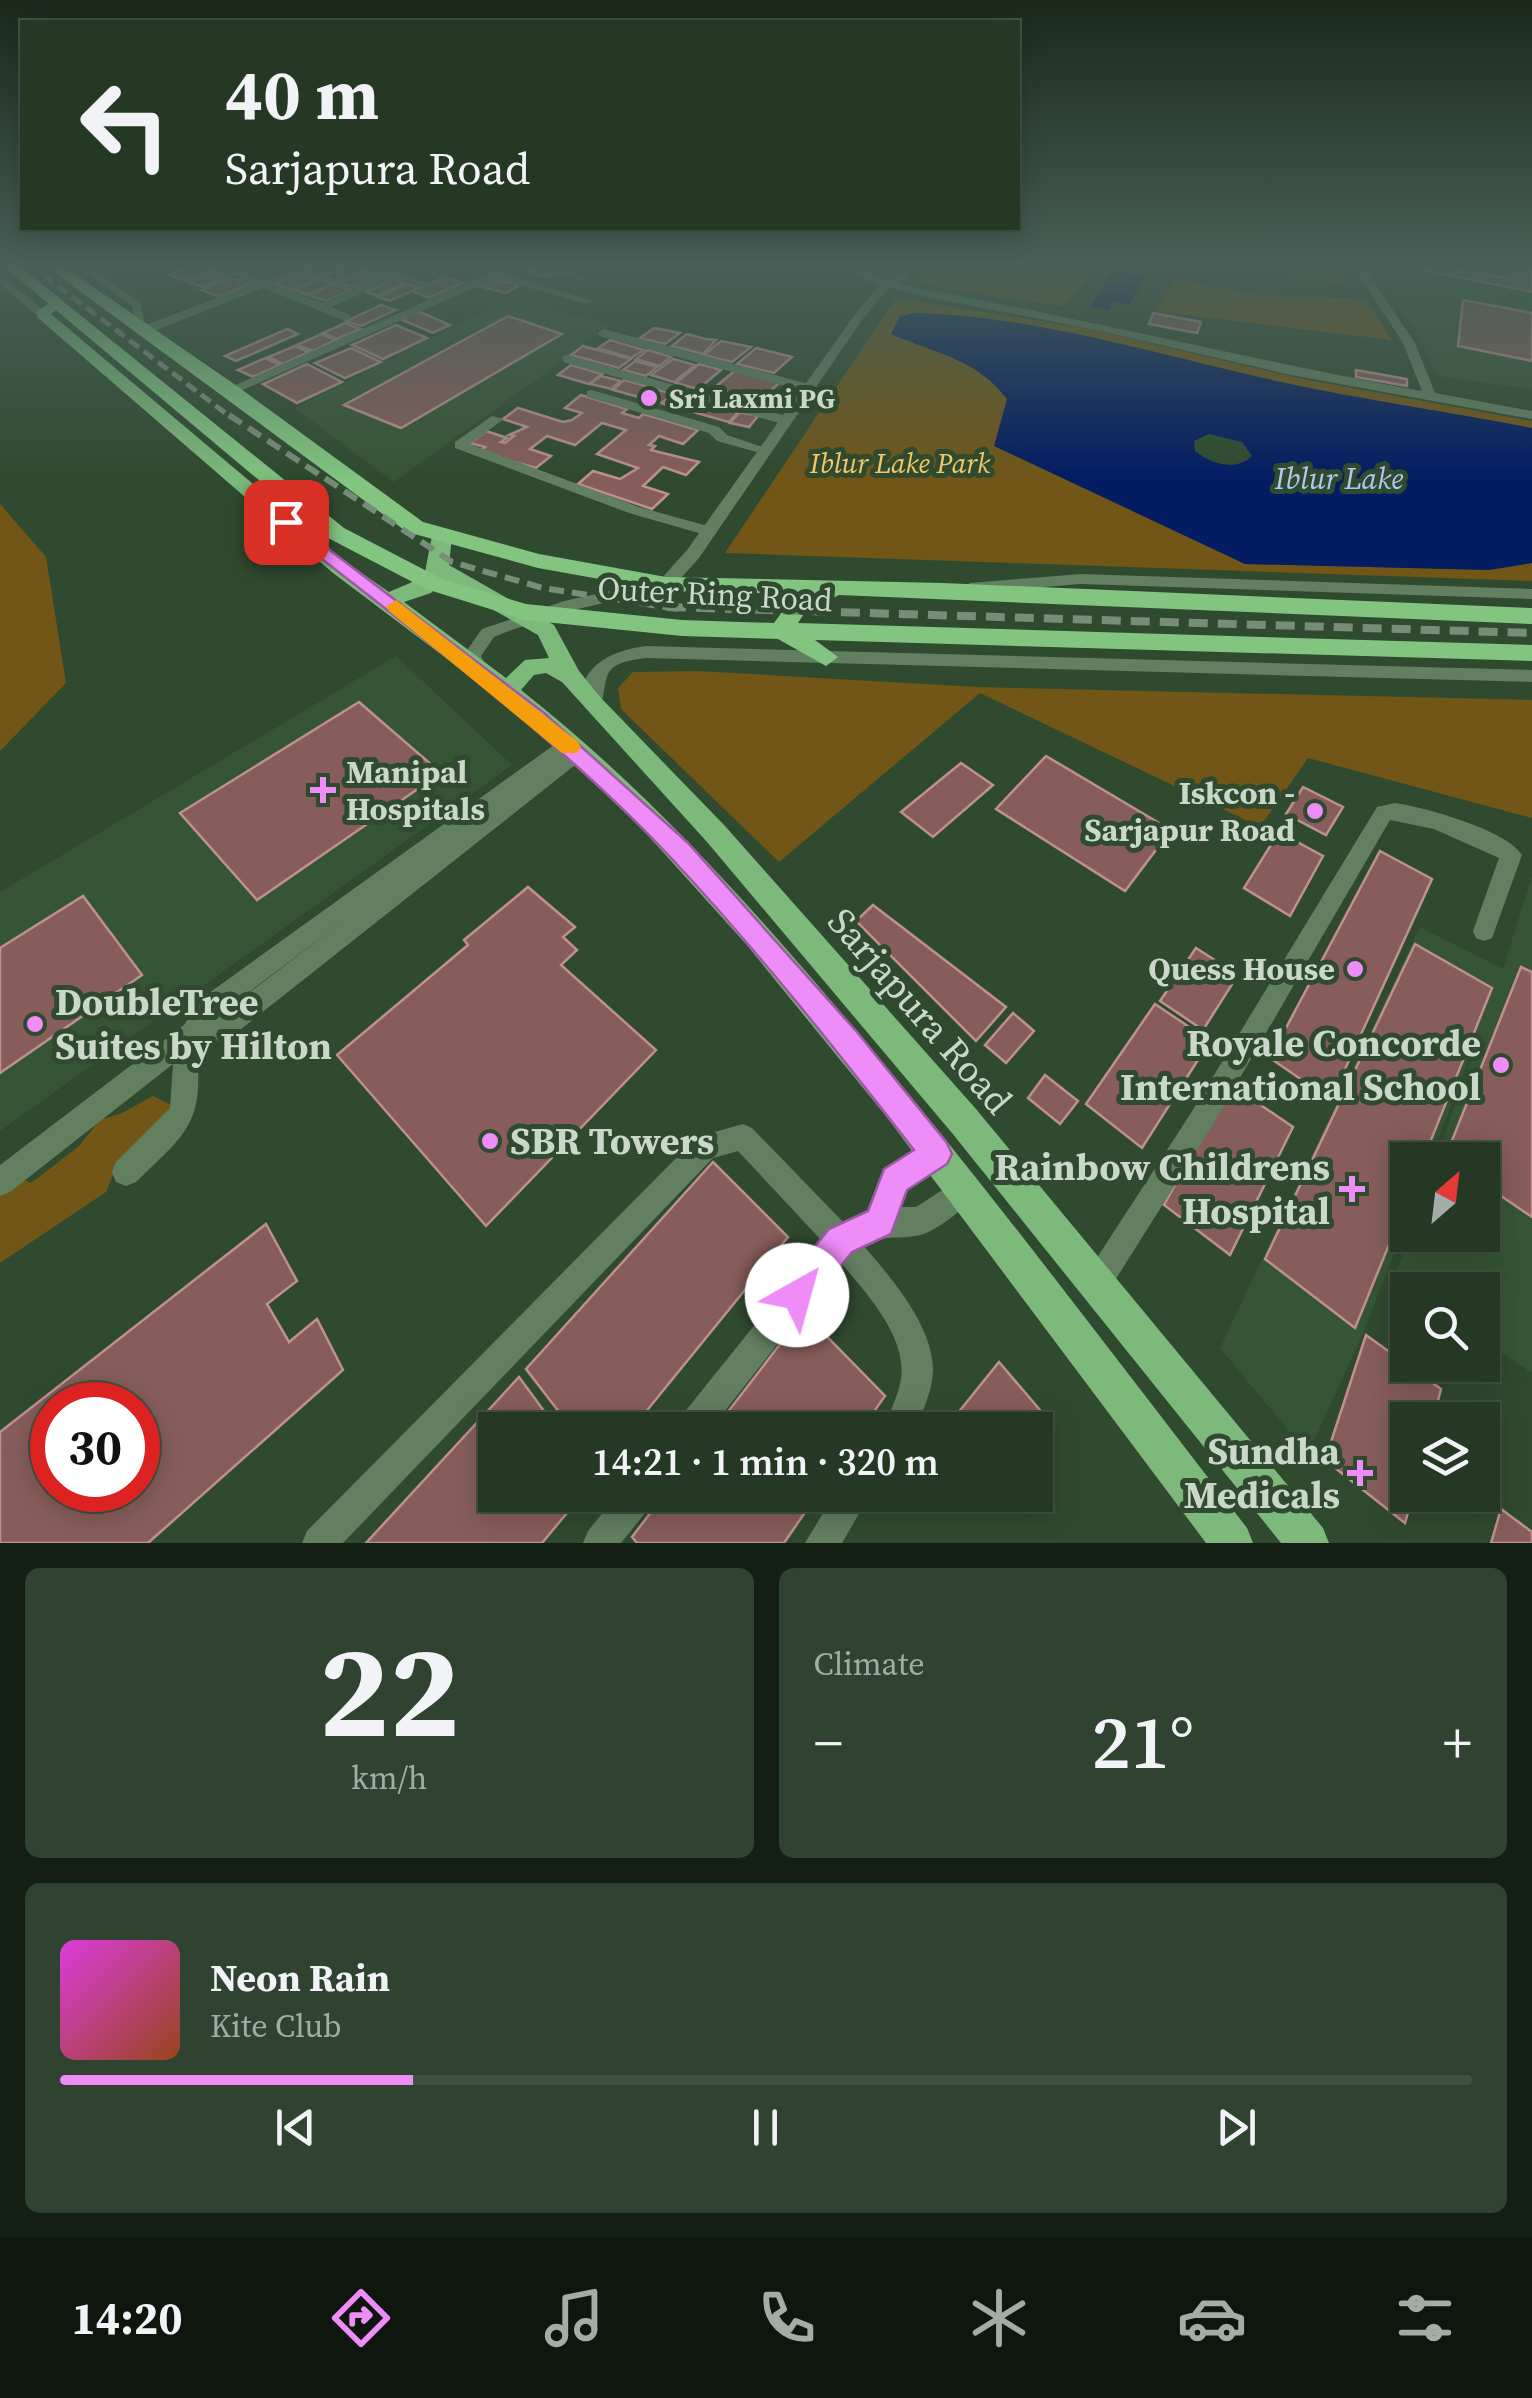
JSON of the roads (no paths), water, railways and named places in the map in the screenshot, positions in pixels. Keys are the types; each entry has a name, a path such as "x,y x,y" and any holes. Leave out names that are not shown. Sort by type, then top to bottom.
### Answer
{"highway":[{"name":"Outer Ring Road","path":"97,336 336,533 434,584 526,612 682,628 1532,653"},
{"name":"Outer Ring Road","path":"150,336 231,390 404,519 442,536 538,560 666,584 943,590 1532,616"},
{"path":"826,656 788,636 784,624 798,607 836,587"}],"main road":[{"path":"68,336 340,568 386,598 571,748 680,850 837,1029 1232,1543"},
{"path":"386,598 414,593 441,569 442,536"},
{"name":"Sarjapura Road","path":"441,569 457,582 531,618 546,630 570,676 593,704 716,834 1097,1282 1308,1543"},
{"path":"507,695 521,671 529,667 547,666 570,676"}],"street":[{"path":"231,390 353,336"},
{"path":"615,336 806,388"},
{"path":"480,672 472,656 488,633 531,618 666,584 709,531 806,388 847,336"},
{"path":"1143,336 1532,414"},
{"path":"1408,336 1422,365 1430,396"},
{"path":"568,359 784,420"},
{"path":"592,394 714,430 722,438 764,450"},
{"path":"496,419 460,445 634,510 709,531"},
{"path":"943,590 1081,579 1532,594"},
{"path":"593,704 592,682 599,670 607,662 630,653 1532,676"},
{"path":"0,1182 188,1036 222,1029 571,748"},
{"path":"1097,1282 1200,1122 1384,814 1392,810 1411,814 1501,847 1511,855 1484,930"},
{"path":"126,1172 178,1123 188,1106 188,1036"},
{"path":"319,1543 706,1146 743,1137 840,1241 900,1318 917,1358 913,1396 906,1412"},
{"path":"880,1222 895,1180 936,1154"},
{"path":"704,1412 840,1241 880,1222 920,1222 964,1190"},
{"path":"600,1543 625,1512"},
{"path":"822,1543 843,1512"}],"water":[{"name":"Iblur Lake","path":"896,336 1082,336 1317,389 1532,428 1532,563 1489,570 1245,564 994,446 1007,399 969,366","holes":["1209,434 1242,442 1252,456 1239,464 1216,463 1195,451 1194,441"]}],"railway":[{"path":"124,336 232,418"},
{"path":"229,415 452,562 543,588 684,610"},
{"path":"667,607 1532,633"}],"place":[{"name":"Sri Laxmi PG","path":"649,398"},
{"name":"Manipal Hospitals","path":"323,790"},
{"name":"Iskcon - Sarjapur Road","path":"1315,811"},
{"name":"Quess House","path":"1355,969"},
{"name":"DoubleTree Suites by Hilton","path":"35,1024"},
{"name":"Royale Concorde International School","path":"1501,1065"},
{"name":"SBR Towers","path":"490,1141"},
{"name":"Rainbow Childrens Hospital","path":"1352,1189"},
{"name":"Sundha Medicals","path":"1360,1473"}],"park label":[{"name":"Iblur Lake Park","path":"900,463"}]}
